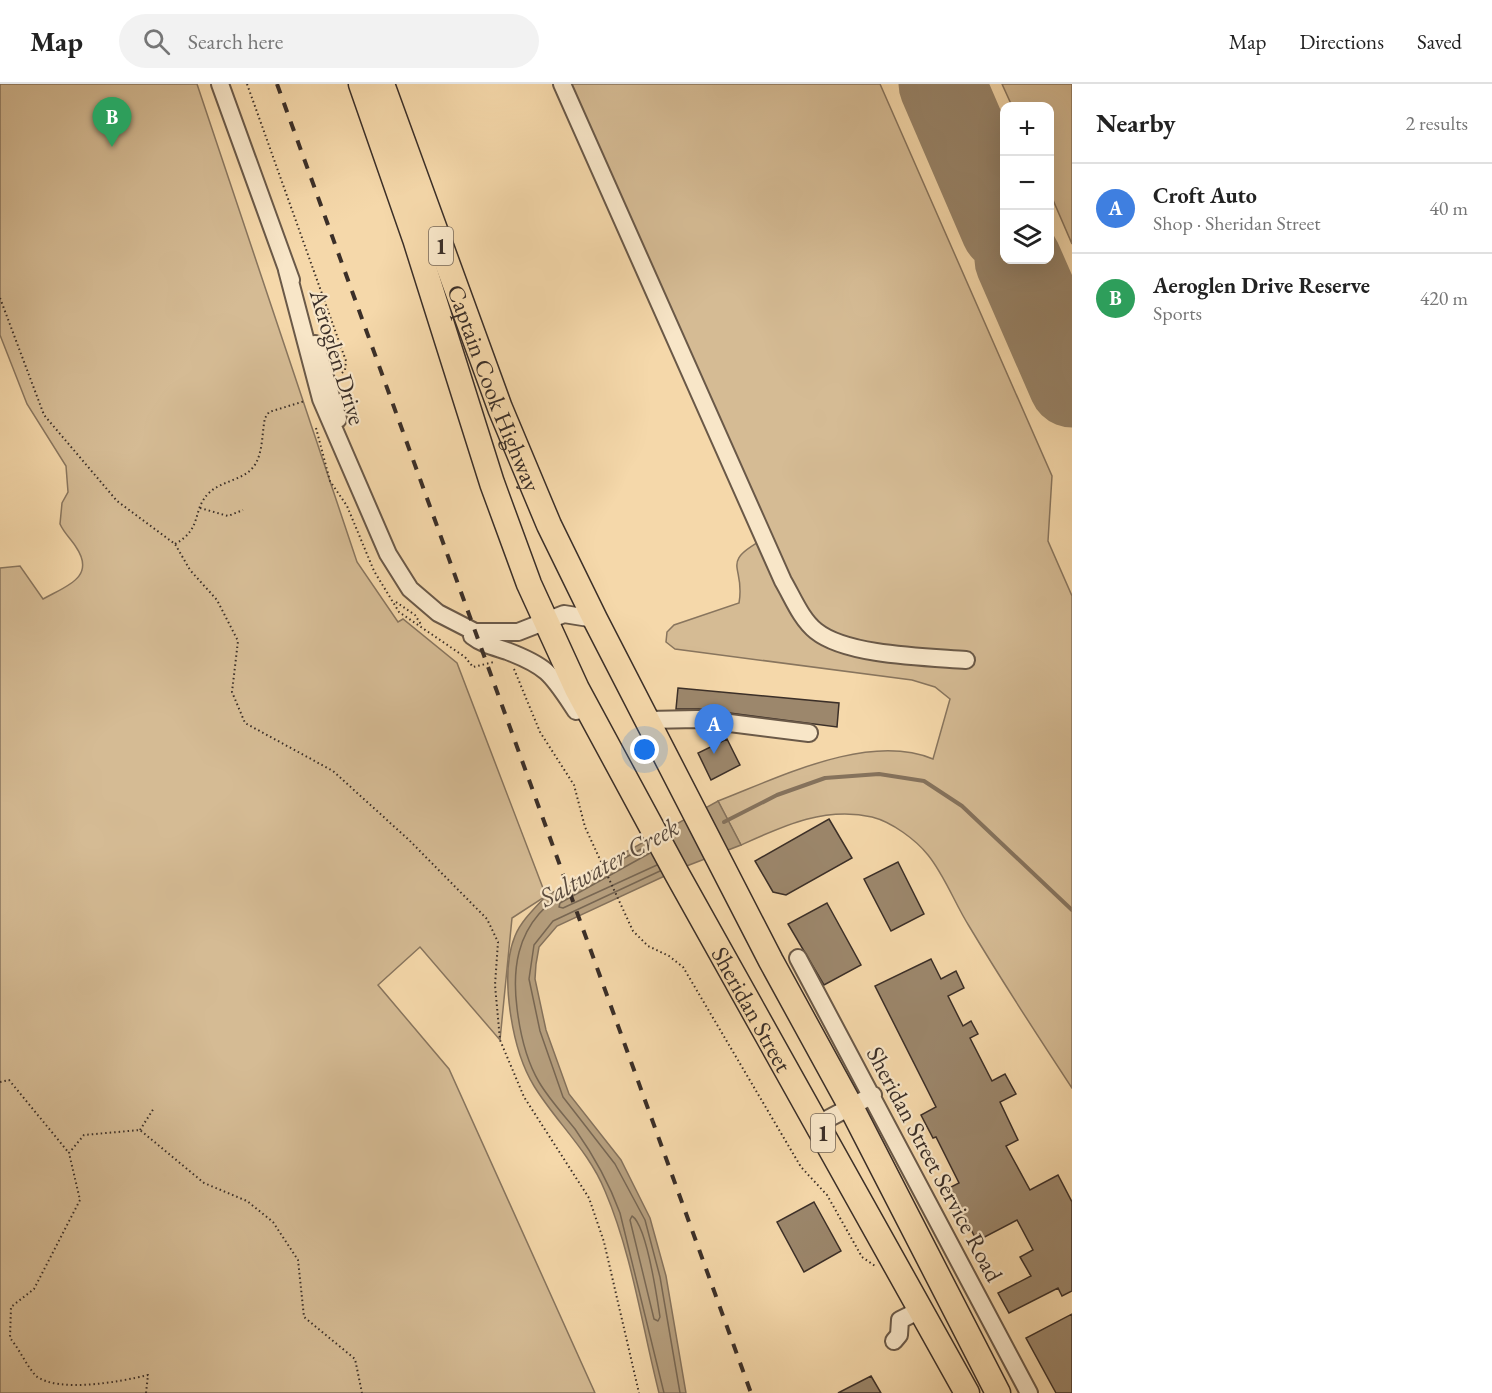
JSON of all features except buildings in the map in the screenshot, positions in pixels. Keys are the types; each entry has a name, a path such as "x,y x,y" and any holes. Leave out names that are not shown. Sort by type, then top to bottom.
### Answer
{"highway":[{"name":"Captain Cook Highway","path":"362,84 411,228 492,483 529,584 546,620"},
{"name":"Captain Cook Highway","path":"382,84 507,425 549,525 594,619"},
{"name":"Sheridan Street","path":"594,619 717,857 851,1107 998,1393"},
{"name":"Sheridan Street","path":"546,620 607,747 967,1393"}],"street":[{"name":"Aeroglen Drive","path":"220,84 333,396 346,458 398,572 421,599 460,626 478,642 521,656 546,670 607,747"},
{"path":"562,84 783,581 804,618 816,631 837,644 915,656 966,660"},
{"name":"Aeroglen Drive","path":"460,626 476,632 511,634 525,631 546,620 573,614 594,619"},
{"path":"647,720 698,719 809,733"},
{"name":"Sheridan Street Service Road","path":"798,958 873,1095 1029,1393"},
{"path":"818,1124 873,1095"},
{"path":"894,1341 899,1338 900,1320 922,1310"}],"path":[{"path":"247,84 346,361 345,370 333,377"},
{"path":"0,298 44,415 117,501 175,544 190,570 217,600 238,641 232,692 245,723 333,771 409,840 487,919 498,942 495,985 500,1040 524,1097 589,1198 604,1242 639,1393"},
{"path":"303,394 308,405"},
{"path":"175,544 193,528 208,493 249,472 256,464 265,418 269,412 305,401"},
{"path":"313,420 322,442 330,481 347,506 374,571 395,601 399,612 465,657 473,667 503,661"},
{"path":"200,508 228,516 243,510"},
{"path":"395,601 415,615 422,626"},
{"path":"508,664 515,669 540,732 574,785 585,827 633,931 643,942 683,967 801,1167 827,1195 862,1257 882,1270"},
{"path":"0,1082 9,1080 69,1153 80,1200 34,1289 12,1307 10,1338 21,1350 37,1377 61,1389 108,1385 148,1375 146,1393"},
{"path":"140,1130 154,1108"},
{"path":"69,1153 84,1136 140,1130 204,1183 247,1200 273,1222 298,1260 303,1317 355,1359 363,1393"}],"shaded area":[{"path":"0,84 197,84 357,562 398,622 403,619 457,663 546,896 512,918 500,1040 420,947 378,985 449,1069 595,1393 0,1393 0,568 20,566 43,599 75,580 83,567 76,547 60,524 62,503 68,492 66,466 27,404 0,335"},
{"path":"562,84 880,84 1052,476 1048,541 1072,596 1072,1088 981,947 934,863 910,838 880,819 855,814 838,814 789,825 741,845 718,801 795,770 852,754 880,751 908,752 933,759 950,699 935,687 912,680 675,649 666,642 667,632 674,625 739,603 738,560 750,547 764,539"},
{"path":"1002,84 1072,84 1072,244 1054,202 1054,102 1010,102"}],"water":[{"path":"718,801 741,845 684,867 557,926 539,947 536,964 535,979 546,1030 569,1094 621,1160 650,1218 666,1276 686,1393 659,1393 629,1265 614,1215 598,1176 534,1086 526,1071 510,1012 508,971 510,952 518,930 546,896"}],"waterway":[{"name":"Saltwater Creek","path":"724,822 777,795 825,778 879,774 924,781 962,806 1072,910"}],"runway":[{"path":"942,84 1000,219"},
{"path":"1020,264 1072,384"}],"railway":[{"path":"277,84 751,1393"}],"place":[{"name":"Aeroglen Drive Reserve","path":"112,147"},
{"name":"Croft Auto","path":"714,754"}]}
